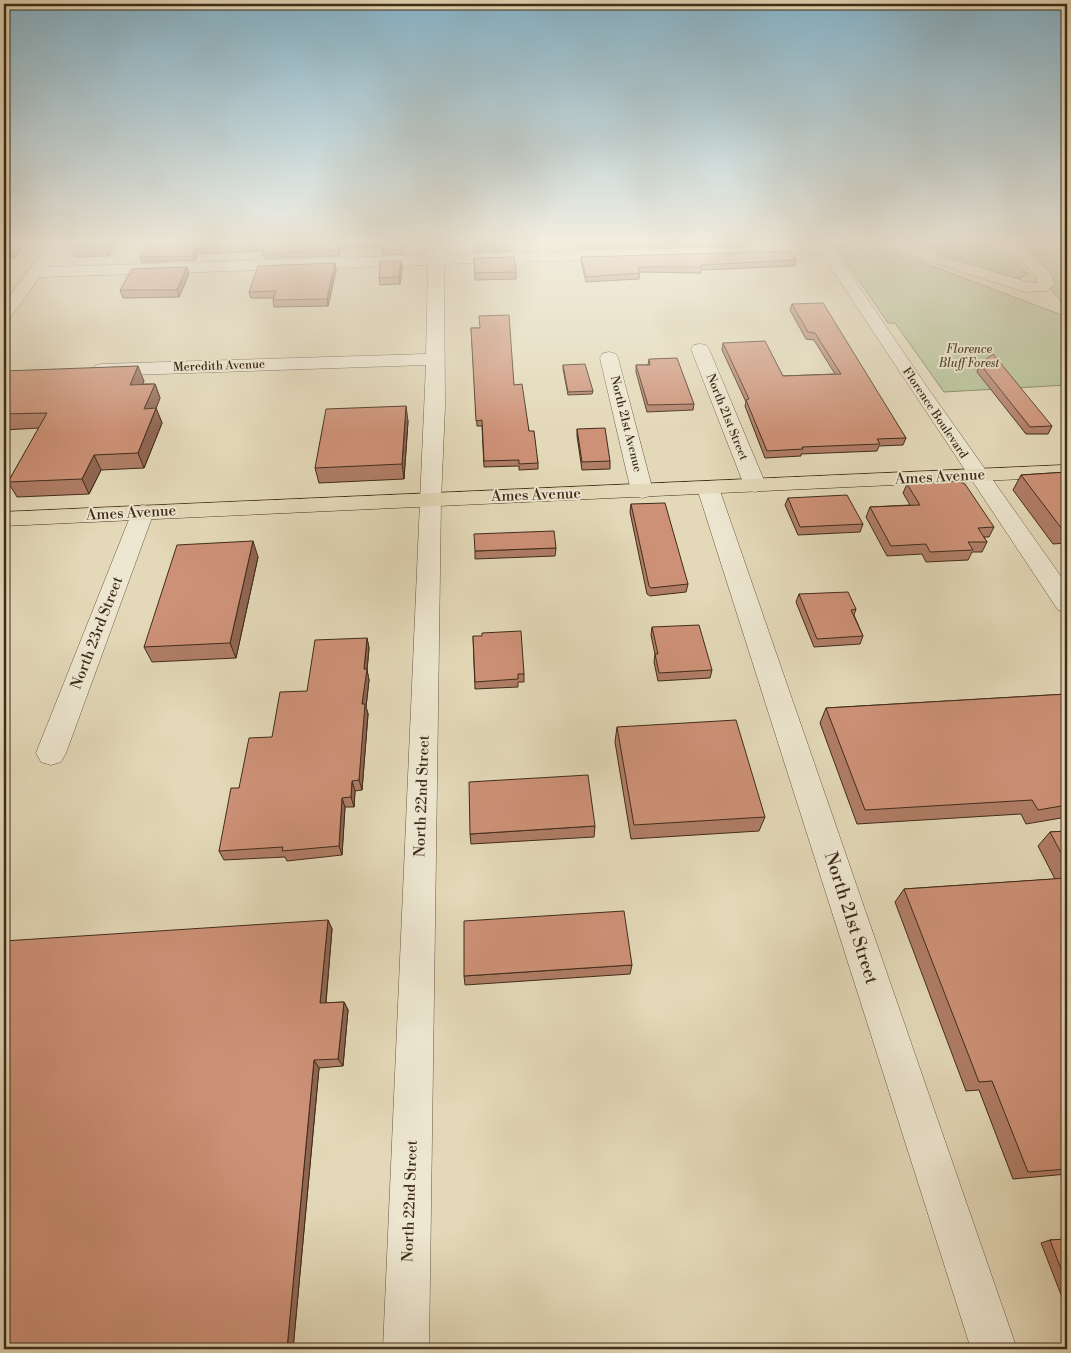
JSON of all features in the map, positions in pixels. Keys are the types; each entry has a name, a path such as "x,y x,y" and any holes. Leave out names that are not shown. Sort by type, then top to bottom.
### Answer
{"main road":[{"name":"Ames Avenue","path":"4,519 1067,471"}],"street":[{"name":"North 22nd Street","path":"406,1349 430,500 435,406 435,307"},
{"name":"Florence Boulevard","path":"865,307 978,476 1067,604"},
{"name":"North 21st Street","path":"700,349 755,485"},
{"name":"North 21st Avenue","path":"609,358 642,491"},
{"name":"Meredith Avenue","path":"84,371 434,359"},
{"name":"North 21st Street","path":"708,488 994,1349"},
{"name":"North 23rd Street","path":"51,754 143,512"}],"green space":[{"name":"Florence Bluff Forest","path":"877,307 1041,307 1067,317 1067,385 944,392 895,323 888,323"}],"building":[{"path":"794,307 826,307 906,438 877,439 880,444 802,447 803,449 767,451 746,400 749,399 723,343 765,341 783,376 841,374 815,333 808,332"},
{"path":"509,315 514,385 522,384 529,431 534,431 538,463 519,464 519,460 484,461 482,420 476,421 471,328 480,328 479,316"},
{"path":"993,354 1052,426 1030,427 980,364"},
{"path":"677,358 694,404 648,405 636,365 650,365 649,359"},
{"path":"585,364 593,391 568,392 563,365"},
{"path":"138,366 130,385 155,384 144,409 156,408 138,453 94,455 82,479 8,482 47,413 4,414 4,371"},
{"path":"406,406 402,464 315,468 326,409"},
{"path":"605,428 610,461 582,462 577,429"},
{"path":"1067,472 1067,528 1062,529 1021,475"},
{"path":"958,481 965,484 994,527 978,528 987,542 968,542 973,550 930,552 926,544 891,546 870,507 920,505 907,484"},
{"path":"847,495 863,524 800,527 788,498"},
{"path":"665,503 688,584 651,588 631,504"},
{"path":"554,531 556,548 475,551 474,534"},
{"path":"253,541 230,643 144,647 177,545"},
{"path":"848,592 856,609 851,610 863,636 817,639 799,594"},
{"path":"699,625 712,670 659,673 655,654 658,654 652,627"},
{"path":"521,631 524,674 518,674 518,679 475,682 473,636 482,636 482,633"},
{"path":"367,638 364,669 367,669 362,704 365,704 359,780 352,781 351,797 342,798 339,846 282,851 283,847 219,851 231,788 239,788 249,738 272,737 280,692 307,691 315,640"},
{"path":"1067,694 1067,805 1038,810 1032,800 865,810 826,708"},
{"path":"736,720 765,817 634,825 617,727"},
{"path":"588,775 595,826 470,834 469,782"},
{"path":"1067,831 1067,864 1050,832"},
{"path":"1067,878 1067,1169 1028,1172 992,1081 979,1082 904,889"},
{"path":"624,911 632,965 464,976 464,921"},
{"path":"328,920 320,1003 344,1002 338,1059 314,1060 287,1349 4,1349 4,941"},
{"path":"1067,1239 1067,1285 1050,1240"}]}
